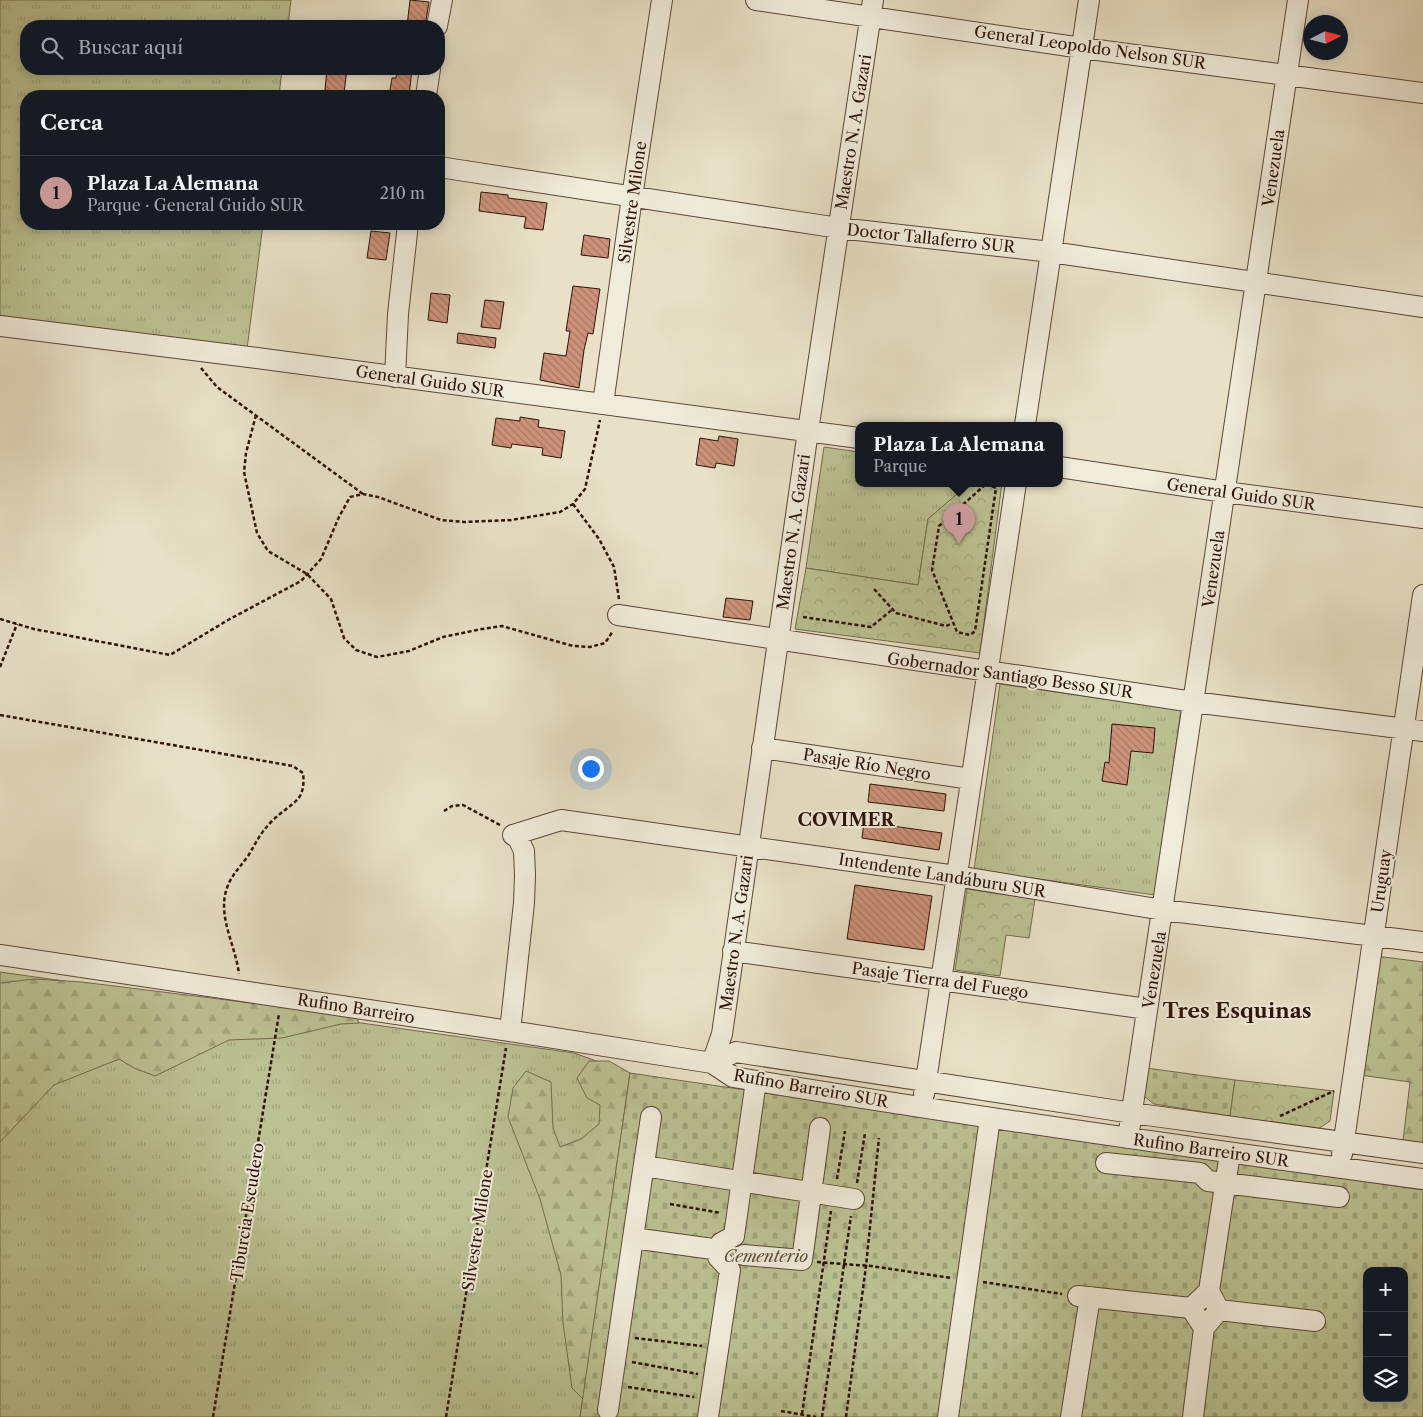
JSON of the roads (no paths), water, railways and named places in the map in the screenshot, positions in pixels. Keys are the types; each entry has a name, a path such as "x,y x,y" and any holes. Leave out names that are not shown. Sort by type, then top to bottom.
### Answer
{"street":[{"path":"438,20 442,0"},
{"name":"Silvestre Milone","path":"603,404 662,0"},
{"name":"General Leopoldo Nelson SUR","path":"756,0 872,8 1082,48 1423,93"},
{"path":"1025,422 1089,0"},
{"name":"Venezuela","path":"1128,1138 1298,0"},
{"name":"Maestro N. A. Gazari","path":"712,1063 722,1034 808,431 872,8"},
{"path":"427,90 429,75"},
{"name":"Doctor Tallaferro SUR","path":"445,168 838,228 1051,252 1423,307"},
{"path":"395,377 398,314 407,230"},
{"name":"General Guido SUR","path":"0,326 855,437"},
{"name":"General Guido SUR","path":"1063,468 1225,492 1423,518"},
{"path":"922,1108 1015,487"},
{"name":"Uruguay","path":"1340,1168 1423,594"},
{"name":"Gobernador Santiago Besso SUR","path":"618,616 1194,702 1423,731"},
{"name":"Pasaje Río Negro","path":"762,748 971,780"},
{"name":"Intendente Landáburu SUR","path":"509,1037 524,903 525,875 524,851 518,838 513,835 561,820 956,876 1163,910 1423,942"},
{"name":"Pasaje Tierra del Fuego","path":"733,951 1148,1010"},
{"name":"Rufino Barreiro","path":"0,955 238,990 509,1037 712,1063"},
{"name":"Rufino Barreiro SUR","path":"712,1063 736,1052 1132,1113 1344,1142"},
{"name":"Rufino Barreiro SUR","path":"712,1063 733,1077 756,1081 922,1108 1340,1168"},
{"path":"730,1270 742,1264 745,1250 734,1236 756,1081"},
{"path":"608,1410 651,1118"},
{"path":"948,1417 990,1118"},
{"path":"744,1255 802,1260 820,1128"},
{"path":"1344,1142 1423,1154"},
{"path":"1219,1310 1210,1291 1224,1183 1230,1153"},
{"path":"1106,1163 1200,1172 1208,1181 1248,1184 1339,1197"},
{"path":"644,1166 742,1183 854,1199"},
{"path":"1340,1168 1423,1179"},
{"path":"730,1270 718,1257 721,1243 734,1236"},
{"path":"633,1238 720,1250"},
{"path":"709,1408 730,1270"},
{"path":"1072,1417 1084,1297 1191,1308 1210,1291"},
{"path":"1191,1308 1204,1328"},
{"path":"1219,1310 1315,1321"},
{"path":"1194,1417 1204,1328 1219,1310"}],"place":[{"name":"Plaza La Alemana","path":"959,544"}],"district":[{"name":"COVIMER","path":"846,820"},
{"name":"Tres Esquinas","path":"1237,1010"}],"park label":[{"name":"Cementerio","path":"766,1256"}]}
